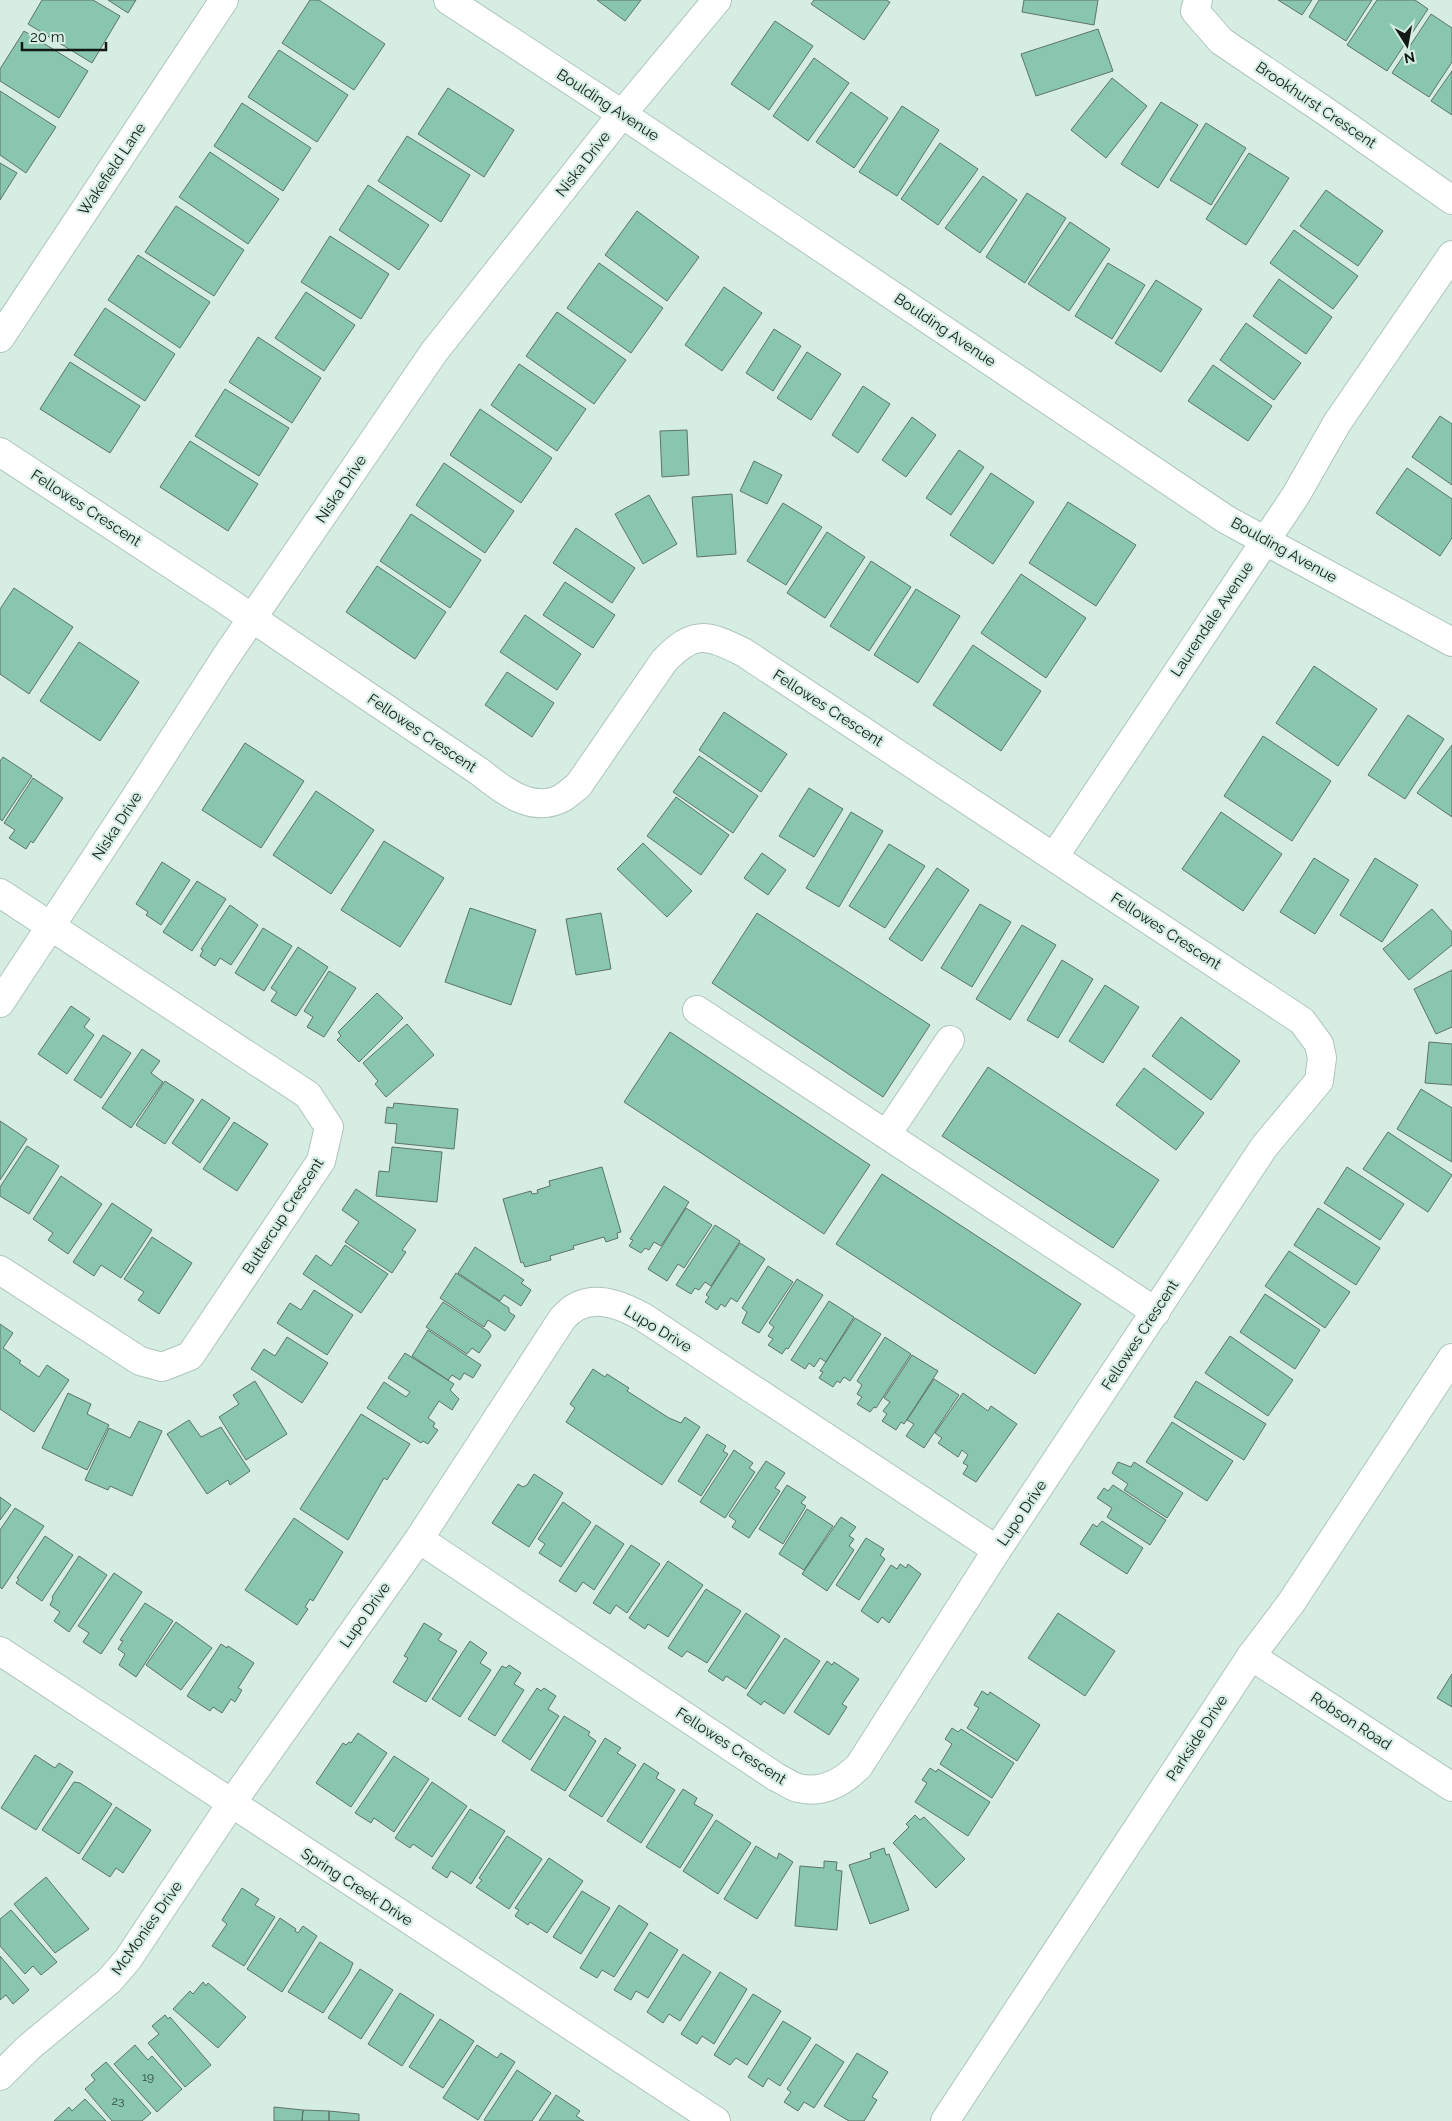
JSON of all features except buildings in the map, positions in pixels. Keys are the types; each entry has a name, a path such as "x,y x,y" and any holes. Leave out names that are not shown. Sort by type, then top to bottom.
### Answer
{"street":[{"name":"Wakefield Lane","path":"0,338 224,0"},
{"name":"Boulding Avenue","path":"448,0 622,114 1227,520 1452,642"},
{"name":"Niska Drive","path":"0,1003 225,658 434,352 622,114 717,0"},
{"name":"Brookhurst Crescent","path":"1198,0 1195,11 1221,41 1452,200"},
{"name":"Laurendale Avenue","path":"1054,858 1296,495 1337,423 1452,255"},
{"name":"Fellowes Crescent","path":"0,452 253,618 480,772 502,790 525,801 542,803 561,799 578,786 664,661 678,646 697,638 717,639 751,657 1302,1021 1319,1044 1322,1058 1319,1081 1264,1147 1092,1408"},
{"name":"Buttercup Crescent","path":"0,893 308,1095 329,1127 321,1161 190,1356 162,1367 140,1362 0,1270"},
{"path":"697,1010 1156,1312"},
{"path":"886,1134 950,1040"},
{"name":"Lupo Drive","path":"231,1804 418,1540 562,1319 570,1310 583,1303 604,1302 625,1308 643,1317 997,1550 1092,1408"},
{"name":"Parkside Drive","path":"945,2121 1250,1656 1291,1603 1452,1358"},
{"name":"Fellowes Crescent","path":"418,1540 776,1777 797,1788 817,1790 836,1784 859,1766 997,1550"},
{"name":"Spring Creek Drive","path":"0,1651 716,2121"},
{"name":"Robson Road","path":"1250,1656 1452,1787"},
{"name":"McMonies Drive","path":"0,2076 28,2048 109,1981 124,1965 231,1804"}]}
